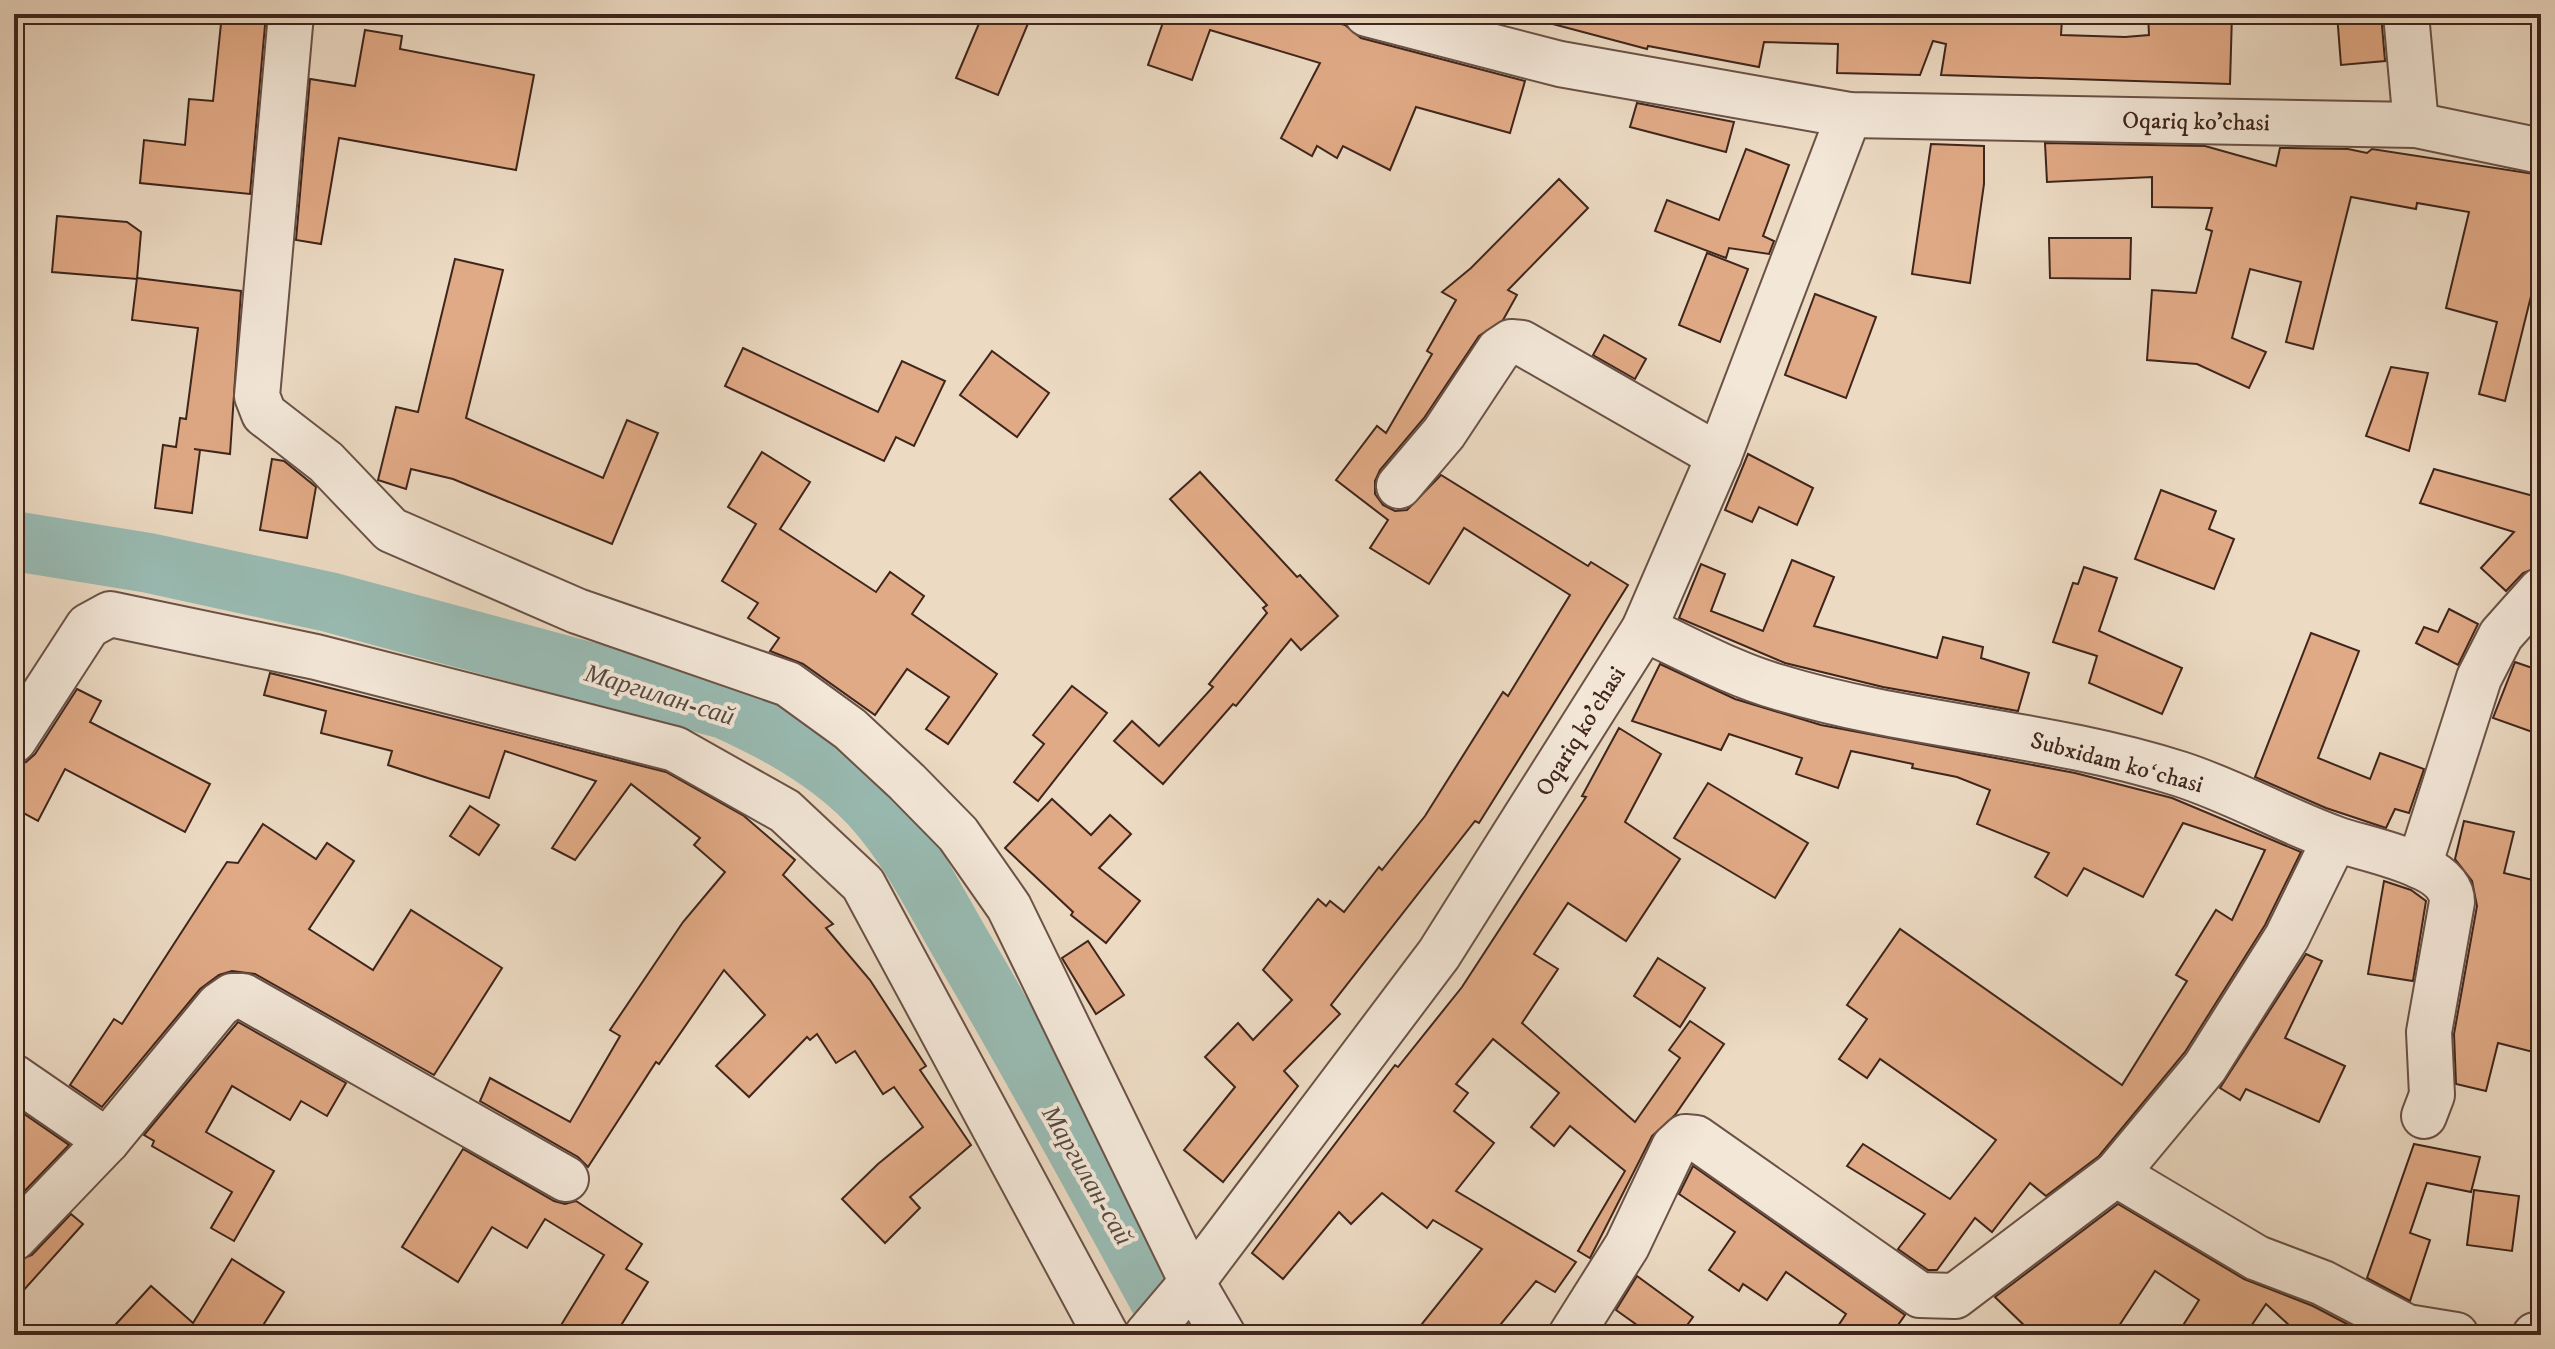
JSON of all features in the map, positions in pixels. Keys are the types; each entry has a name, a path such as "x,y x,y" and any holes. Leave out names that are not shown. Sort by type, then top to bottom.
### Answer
{"street":[{"path":"291,14 257,396 264,414 326,462 391,530 577,611 788,684 850,729 884,761 958,834 1009,907 1192,1282 1223,1335"},
{"name":"Oqariq ko'chasi","path":"1367,14 1560,64 1849,115 2416,125 2541,151"},
{"path":"2406,14 2416,125"},
{"name":"Oqariq ko'chasi","path":"1147,1335 1192,1282 1439,954 1644,629 1719,456 1849,115"},
{"path":"1399,486 1444,433 1499,350 1511,342 1522,343 1719,456"},
{"path":"2419,866 2479,678 2501,635 2541,590"},
{"path":"14,740 88,626 110,614 316,657 675,749 785,811 863,884 1106,1335"},
{"name":"Subxidam koʻchasi","path":"1644,629 1774,687 1870,712 2036,739 2180,774 2335,839 2435,872 2452,896 2429,1032 2432,1095 2424,1116"},
{"path":"1571,1335 1627,1246 1674,1147 1685,1137 1696,1138 1920,1295 1939,1298 1955,1296 2116,1174 2205,1067 2287,937 2335,839"},
{"path":"14,1238 107,1141 219,1005 232,996 243,996 566,1179"},
{"path":"14,1077 107,1141"},
{"path":"2116,1174 2257,1258 2323,1283 2407,1327 2456,1335"},
{"path":"2535,1335 2541,1335"}],"building":[{"path":"222,14 266,14 250,194 140,183 144,140 185,145 189,99 213,101"},
{"path":"983,14 1032,14 998,95 956,78"},
{"path":"1166,14 1306,14 1345,25 1361,38 1525,81 1510,133 1416,107 1390,170 1343,146 1337,158 1317,146 1312,156 1281,138 1320,63 1210,30 1192,80 1148,65"},
{"path":"1551,14 1943,14 2062,19 2061,35 2125,37 2149,35 2148,14 2232,14 2230,84 1941,75 1946,44 1933,41 1920,75 1837,73 1838,44 1764,42 1759,67 1648,46 1647,49 1549,23"},
{"path":"2337,14 2381,14 2385,61 2341,65"},
{"path":"365,30 402,36 400,49 534,75 516,170 339,138 321,244 296,240 310,79 355,86"},
{"path":"1637,103 1734,122 1726,152 1630,127"},
{"path":"2045,143 2205,146 2276,166 2280,148 2348,149 2367,153 2372,149 2541,175 2541,256 2505,401 2479,394 2497,322 2446,308 2469,212 2417,203 2416,209 2351,197 2313,349 2286,342 2301,282 2250,269 2232,338 2266,352 2249,388 2197,364 2147,360 2152,290 2196,293 2212,231 2206,229 2212,208 2152,207 2152,177 2047,182"},
{"path":"1931,144 1984,146 1984,184 1970,283 1912,274"},
{"path":"1746,149 1789,165 1763,236 1774,241 1769,254 1729,248 1726,258 1655,231 1667,200 1719,220"},
{"path":"1559,179 1588,208 1508,290 1517,295 1503,320 1479,336 1424,418 1380,470 1375,481 1375,494 1383,505 1395,511 1407,510 1441,475 1588,566 1591,562 1628,585 1479,823 1475,821 1331,1005 1340,1014 1284,1071 1298,1086 1223,1182 1184,1150 1235,1087 1205,1057 1238,1023 1253,1040 1292,1000 1263,970 1318,899 1326,906 1330,901 1344,912 1379,867 1382,870 1425,816 1503,692 1508,696 1570,595 1464,528 1429,584 1370,548 1388,520 1336,480 1377,426 1386,433 1432,354 1427,351 1456,300 1442,292 1471,268"},
{"path":"57,216 127,222 141,232 137,279 52,272"},
{"path":"2049,238 2131,238 2130,279 2050,278"},
{"path":"1707,253 1748,269 1720,342 1679,325"},
{"path":"455,259 503,270 466,418 603,478 627,420 658,433 612,544 453,479 411,469 406,489 378,480 396,407 418,412"},
{"path":"137,278 241,291 230,454 194,449 200,450 192,513 155,508 163,445 176,447 180,418 186,419 198,328 132,320"},
{"path":"1815,294 1876,317 1846,398 1785,375"},
{"path":"1604,335 1646,359 1635,379 1593,355"},
{"path":"743,348 878,412 902,361 945,381 914,446 896,437 884,461 725,386"},
{"path":"992,351 1049,393 1017,437 960,395"},
{"path":"2391,367 2428,373 2409,451 2366,436"},
{"path":"762,452 810,482 780,529 876,592 890,572 924,596 912,614 997,674 948,744 926,729 949,697 907,669 875,715 803,664 770,651 779,638 748,618 758,603 722,581 756,524 728,507"},
{"path":"1748,454 1813,488 1797,525 1759,507 1752,522 1725,510"},
{"path":"272,459 284,461 316,487 307,538 260,530"},
{"path":"2434,469 2541,498 2541,566 2523,573 2506,591 2481,568 2514,532 2420,503"},
{"path":"1200,472 1297,577 1300,575 1338,616 1301,650 1291,639 1236,706 1233,704 1163,784 1114,741 1132,721 1159,746 1213,687 1209,684 1267,613 1263,608 1267,605 1170,499"},
{"path":"2161,490 2216,511 2209,529 2234,539 2214,589 2135,559"},
{"path":"1792,560 1834,577 1814,626 1937,658 1943,637 1983,647 1981,658 2029,673 2018,711 1883,687 1785,663 1679,618 1701,564 1725,574 1711,611 1763,631"},
{"path":"2084,567 2117,578 2099,631 2182,668 2162,714 2089,683 2097,656 2053,642 2073,583 2078,584"},
{"path":"2449,609 2478,624 2458,665 2416,643 2424,627 2438,632"},
{"path":"2311,633 2359,651 2318,758 2370,779 2380,753 2424,769 2409,813 2395,809 2386,828 2326,808 2255,777"},
{"path":"2515,662 2541,671 2541,735 2493,718"},
{"path":"1660,664 1735,699 1821,725 2075,773 2172,798 2301,852 2265,925 2185,1052 2099,1156 2046,1196 2030,1183 1992,1232 1975,1218 1937,1270 1928,1270 1898,1249 1925,1214 1847,1166 1863,1144 1950,1199 1996,1140 1880,1059 1867,1078 1839,1059 1867,1019 1847,1005 1900,929 2122,1085 2187,981 2176,975 2216,910 2232,920 2265,850 2183,823 2143,897 2084,868 2067,896 2035,877 2049,853 1977,824 1990,790 1957,777 1912,768 1913,764 1851,751 1838,788 1796,774 1802,758 1729,734 1721,750 1632,721"},
{"path":"270,673 666,772 744,816 795,860 783,875 833,924 826,928 870,980 926,1066 920,1070 971,1145 910,1197 920,1208 885,1243 842,1199 923,1127 894,1087 883,1094 855,1051 836,1063 817,1034 810,1040 807,1037 749,1097 716,1066 765,1015 724,970 659,1064 656,1062 588,1167 578,1157 480,1101 490,1078 570,1122 620,1036 610,1030 683,922 725,872 694,845 700,838 631,784 575,860 552,848 596,781 505,751 489,798 388,765 392,751 321,733 326,711 264,695"},
{"path":"1072,686 1107,713 1038,801 1014,782 1044,744 1033,735"},
{"path":"77,689 101,701 90,722 210,784 185,832 65,769 38,821 14,808 14,765 26,762 35,754"},
{"path":"1619,728 1661,754 1625,822 1680,859 1626,941 1568,903 1534,954 1558,969 1522,1023 1635,1122 1680,1058 1669,1050 1690,1021 1724,1044 1675,1115 1652,1136 1590,1258 1578,1251 1625,1171 1570,1126 1554,1146 1531,1127 1559,1093 1493,1039 1456,1084 1468,1093 1454,1111 1494,1143 1456,1191 1576,1262 1555,1292 1536,1281 1492,1335 1413,1335 1482,1249 1433,1220 1427,1228 1382,1193 1351,1224 1339,1212 1283,1279 1252,1253 1395,1065 1398,1067 1462,987 1586,797 1582,796"},
{"path":"1708,783 1808,843 1775,898 1674,838"},
{"path":"1052,799 1091,835 1110,815 1131,834 1099,868 1140,901 1106,943 1071,915 1073,912 1005,848"},
{"path":"470,806 499,825 479,855 450,836"},
{"path":"2464,821 2514,832 2504,873 2541,882 2541,1054 2498,1043 2486,1091 2456,1084 2454,1034 2477,906 2472,881 2455,859"},
{"path":"263,824 316,859 327,843 354,861 309,929 373,970 411,910 502,968 434,1075 255,974 232,971 219,975 200,989 102,1107 70,1085 114,1019 122,1024 227,862 238,863"},
{"path":"2384,881 2411,890 2426,901 2413,981 2368,974"},
{"path":"1088,941 1124,995 1096,1014 1062,958"},
{"path":"2306,954 2322,961 2285,1038 2345,1066 2319,1122 2246,1089 2240,1100 2220,1088"},
{"path":"1658,958 1705,988 1680,1027 1634,996"},
{"path":"238,1022 346,1083 327,1116 301,1101 290,1120 232,1086 206,1132 274,1171 234,1241 211,1228 232,1192 152,1146 154,1141 144,1135"},
{"path":"14,1107 69,1145 14,1202"},
{"path":"2414,1144 2480,1157 2471,1192 2427,1183 2410,1233 2430,1240 2410,1301 2367,1278"},
{"path":"463,1149 554,1201 565,1204 576,1201 642,1244 626,1269 648,1282 615,1335 555,1335 604,1255 545,1219 527,1248 492,1227 458,1282 402,1247"},
{"path":"1693,1166 1905,1315 1891,1335 1832,1335 1846,1314 1786,1272 1767,1300 1743,1284 1739,1291 1709,1270 1735,1232 1679,1194"},
{"path":"2474,1190 2519,1196 2512,1251 2467,1245"},
{"path":"2118,1204 2244,1279 2313,1306 2368,1335 2300,1335 2266,1304 2245,1335 2177,1335 2199,1300 2155,1271 2113,1335 2034,1335 1995,1297"},
{"path":"71,1214 83,1224 14,1301 14,1262 32,1255"},
{"path":"232,1259 284,1292 257,1335 106,1335 151,1286 193,1323"},
{"path":"1637,1276 1693,1317 1680,1335 1651,1335 1616,1310"}],"waterway":[{"name":"Маргилан-сай","path":"14,541 149,563 329,602 725,709 811,755 875,809 917,868 1179,1335"}]}
